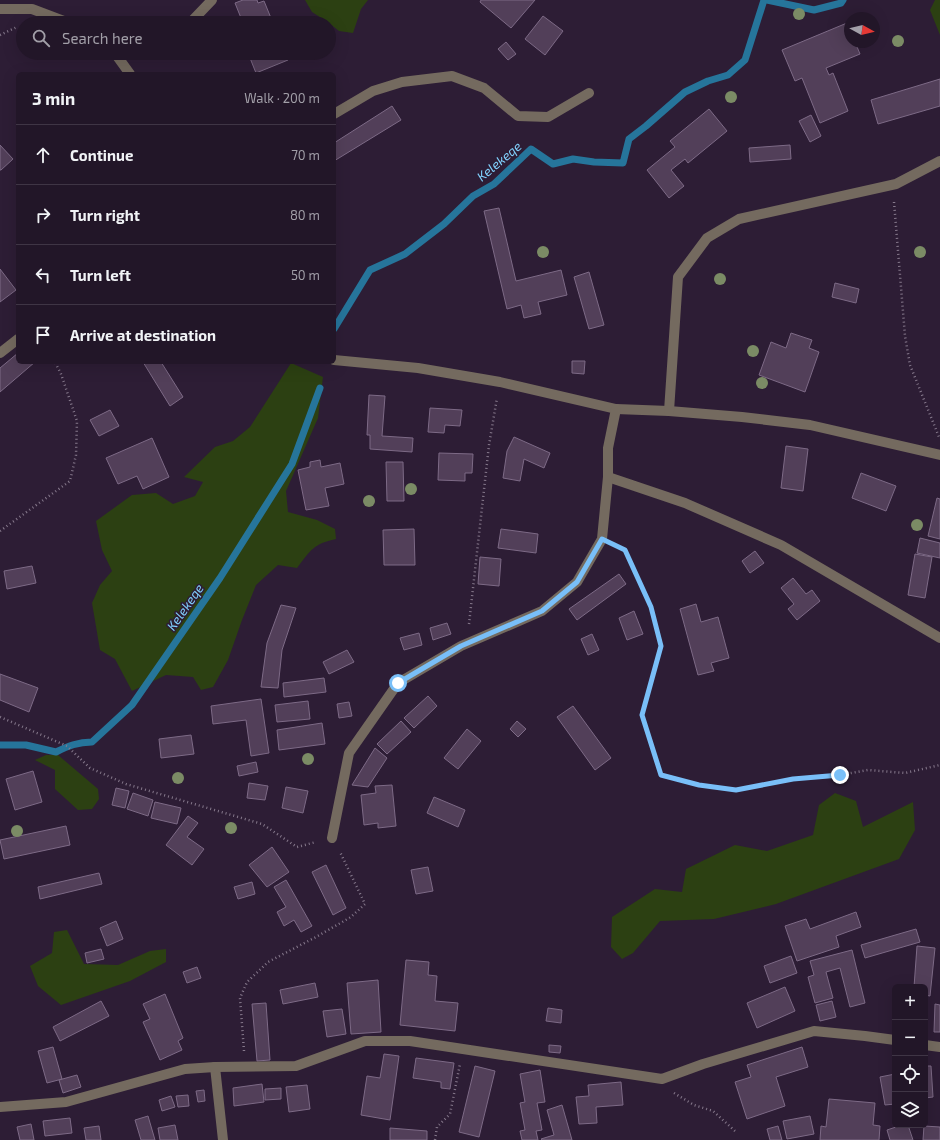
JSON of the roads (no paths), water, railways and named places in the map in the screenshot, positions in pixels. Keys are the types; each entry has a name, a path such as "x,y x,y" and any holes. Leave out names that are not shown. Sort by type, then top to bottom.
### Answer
{"street":[{"path":"197,16 212,0"},
{"path":"0,9 32,9 50,16"},
{"path":"121,60 129,72"},
{"path":"336,113 373,91 402,82 452,76 484,88 518,116 548,117 589,93"},
{"path":"669,411 678,278 707,238 739,219 896,184 940,161"},
{"path":"0,353 16,340"},
{"path":"336,360 418,368 500,382 616,409 669,411 742,417 810,425 940,455"},
{"path":"332,838 349,753 398,683 467,644 542,611 577,582 602,539 608,477 608,448 616,409"},
{"path":"608,477 685,503 781,545 940,638"},
{"path":"0,1107 66,1102 186,1069 215,1066 296,1066 365,1041 410,1041 662,1079 703,1064 814,1031 892,1040"},
{"path":"928,1045 940,1047"},
{"path":"215,1066 223,1140"}],"waterway":[{"name":"Kelekeqe","path":"336,326 370,270 405,254 444,224 473,196 494,184 531,149 553,164 573,159 594,162 623,163 629,139 685,92 708,81 728,75 745,60 764,0"},
{"name":"Kelekeqe","path":"767,0 814,10 841,3 843,0"},
{"name":"Kelekeqe","path":"0,745 26,745 56,752 73,745 92,742 132,705 220,578 292,464 320,388"}]}
